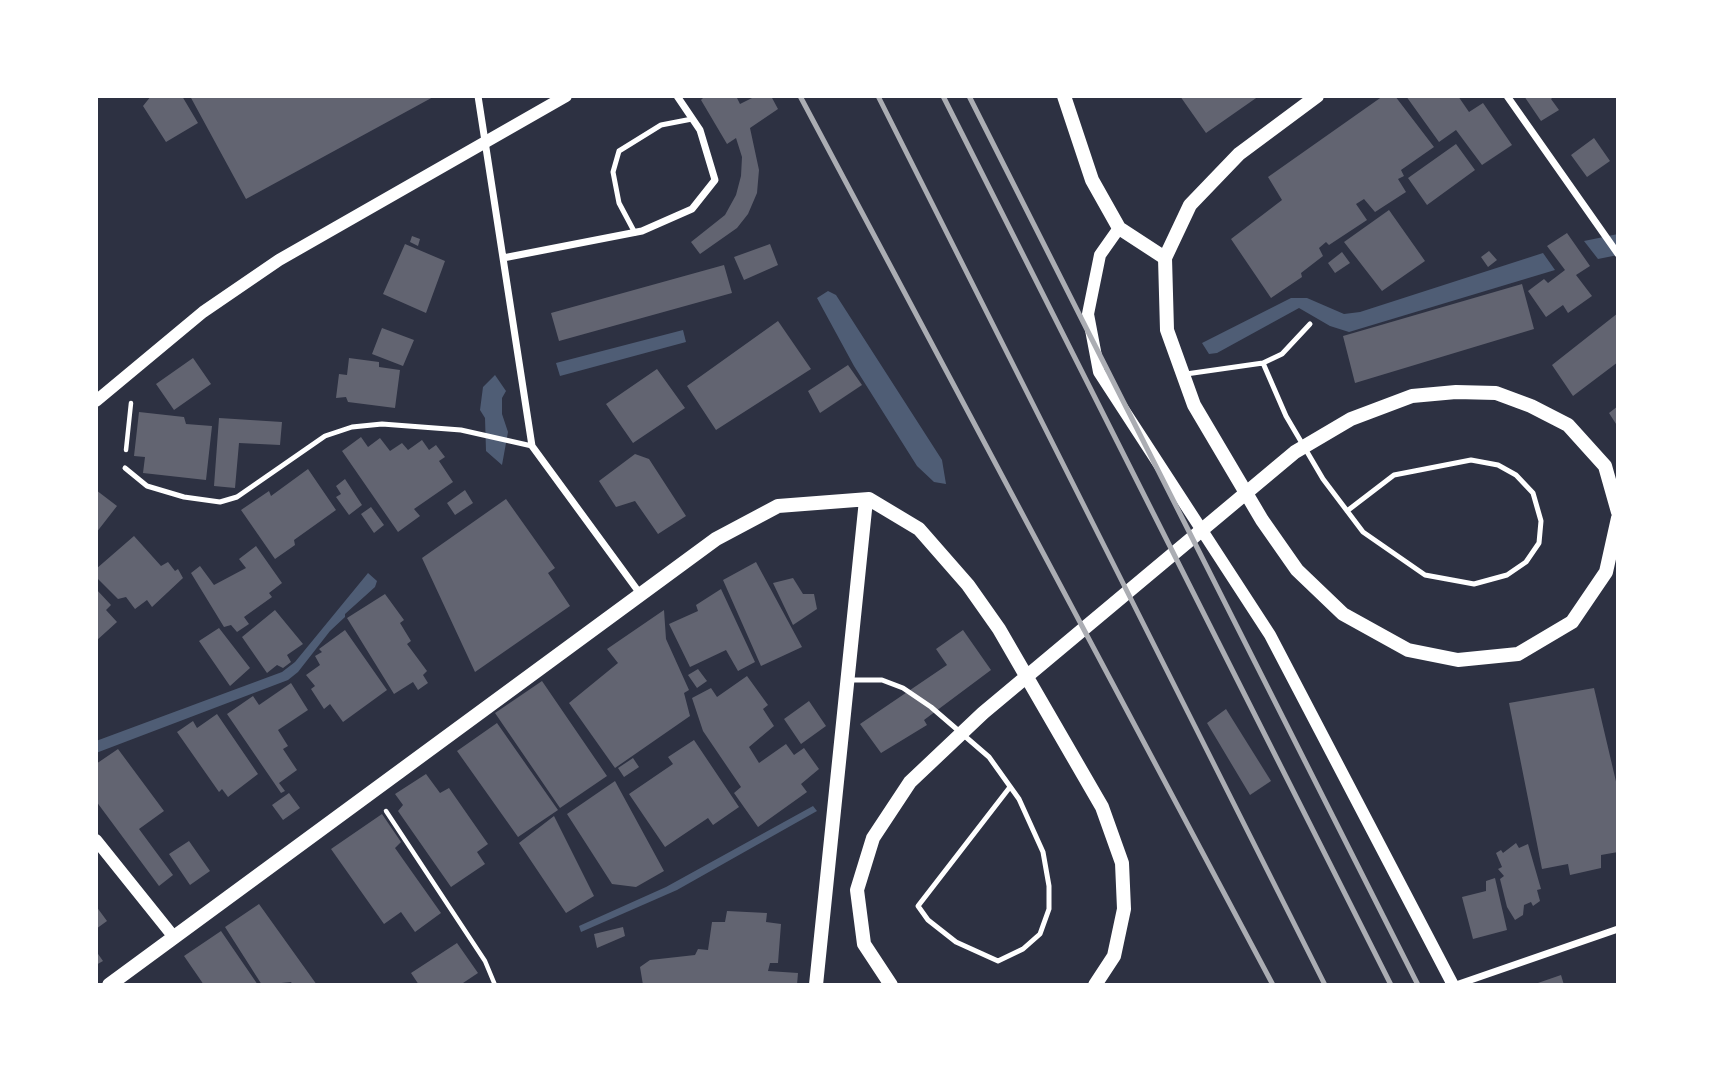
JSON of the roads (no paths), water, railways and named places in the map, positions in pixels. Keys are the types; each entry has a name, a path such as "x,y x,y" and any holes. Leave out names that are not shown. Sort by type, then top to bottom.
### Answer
{"main road":[{"path":"1064,96 1092,180 1119,228 1165,258"},
{"path":"1317,96 1239,154 1189,205 1165,258 1167,330 1194,405 1262,520 1297,570 1343,614 1408,650 1458,660 1518,654 1572,622 1606,572 1618,518"},
{"path":"891,985 864,944 856,890 873,838 910,782 983,713 1295,452 1351,419 1412,396 1456,392 1496,393 1531,405 1568,425 1605,466 1618,512"},
{"path":"108,985 716,539 778,506 869,499 919,529 968,585 999,629 1102,807 1122,863 1124,909 1114,956 1095,985"},
{"path":"816,985 866,500"}],"street":[{"path":"478,96 532,446 641,596"},
{"path":"96,401 203,312 279,260 566,96"},
{"path":"503,258 635,233 692,209 715,180 700,130 677,96"},
{"path":"1507,96 1618,254"},
{"path":"1119,228 1100,255 1088,314 1099,372 1270,635 1455,985 1618,929"},
{"path":"96,840 173,936"}],"lane":[{"path":"635,233 619,203 613,172 619,151 661,125 692,119"},
{"path":"1183,375 1264,363 1282,354 1310,324"},
{"path":"1264,363 1286,416 1322,479 1363,532 1425,575 1474,583 1507,575 1526,562 1539,544 1541,521 1532,493 1516,475 1498,465 1471,460 1394,475 1348,512"},
{"path":"125,467 146,486 184,497 219,502 237,498 325,436 352,427 382,424 461,430 532,446"},
{"path":"847,680 882,680 903,688 930,706 989,757 1020,799 1043,852 1049,886 1049,909 1040,934 1023,949 998,961 956,942 928,920 918,906 1010,787"}],"water":[{"path":"1618,234 1618,255 1598,259 1584,241"},
{"path":"1543,253 1555,270 1349,332 1330,326 1299,308 1217,353 1209,354 1202,343 1291,298 1307,298 1344,314 1360,312"},
{"path":"828,291 836,295 942,460 946,484 934,482 917,466 854,366 817,298"},
{"path":"683,330 686,342 560,376 556,363"},
{"path":"495,375 506,391 502,398 502,414 508,432 502,465 486,451 485,418 480,410 483,387"},
{"path":"368,573 377,581 375,587 345,614 298,672 288,680 96,753 96,741 282,672 295,662"},
{"path":"813,806 817,811 677,890 581,932 579,926 666,887"}],"railway":[{"path":"800,96 1273,985"},
{"path":"878,96 1325,985"},
{"path":"943,96 1391,985"},
{"path":"969,96 1418,985"}]}
